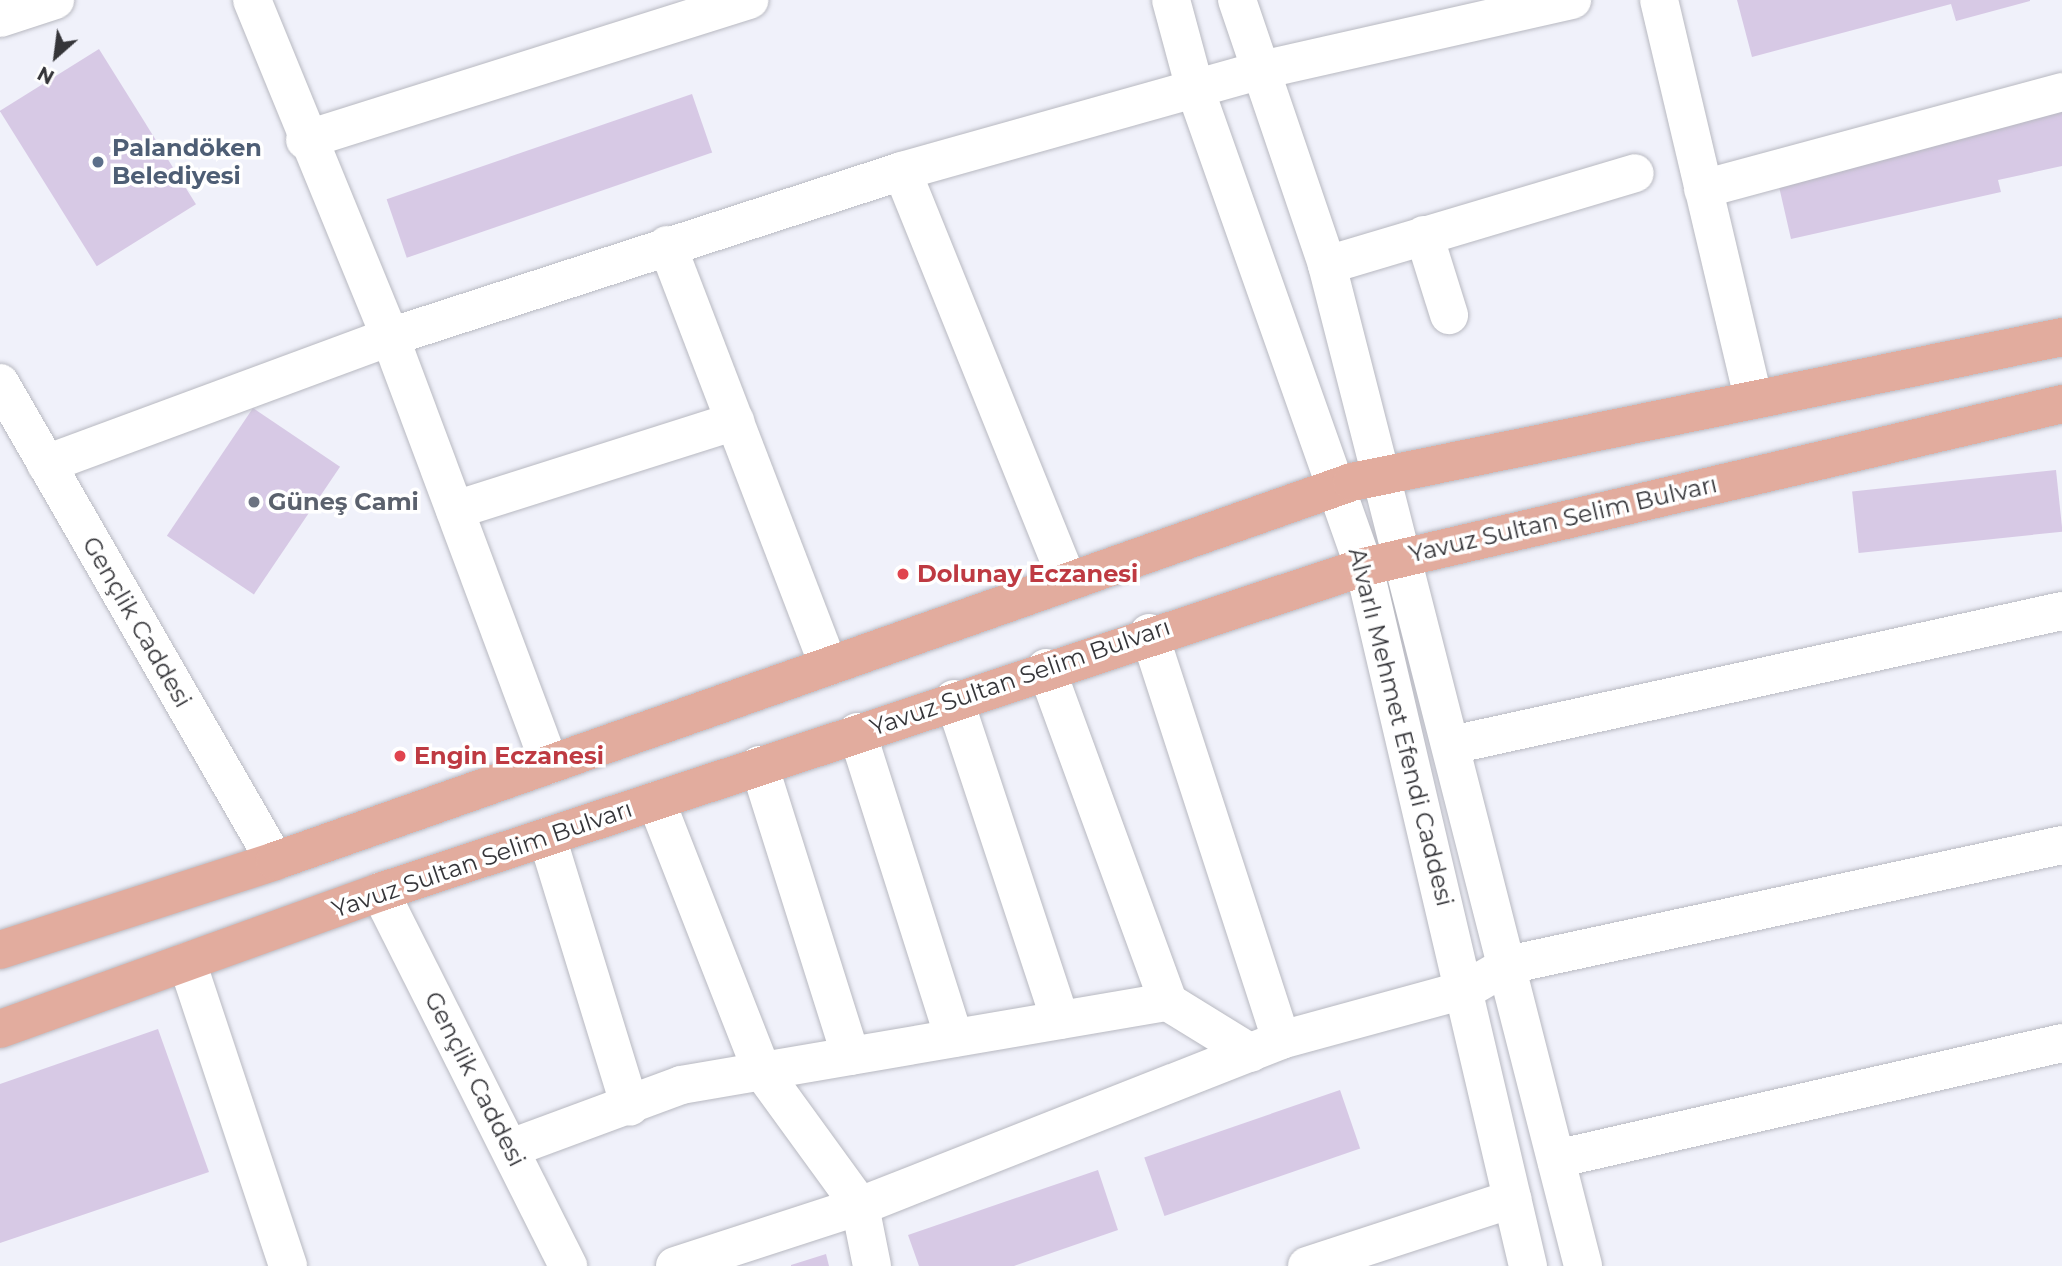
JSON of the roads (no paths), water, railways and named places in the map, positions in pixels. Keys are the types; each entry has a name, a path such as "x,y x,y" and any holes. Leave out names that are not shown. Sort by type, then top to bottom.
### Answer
{"main road":[{"path":"0,950 275,861 1332,489 1384,474 2062,337"},
{"name":"Yavuz Sultan Selim Bulvarı","path":"0,1029 380,892 1149,633 1364,567 1405,555 2062,404"}],"street":[{"path":"0,18 54,0"},
{"path":"253,0 305,140 390,337 550,764"},
{"path":"305,140 749,0"},
{"name":"Alvarlı Mehmet Efendi Caddesi","path":"1171,0 1195,89 1332,489 1364,567 1467,989 1528,1266"},
{"path":"1237,0 1327,265 1405,555 1583,1266"},
{"path":"46,464 390,337 902,171 1261,71 1572,0"},
{"path":"1659,0 1753,400"},
{"path":"1703,188 2062,92"},
{"path":"902,171 1068,582"},
{"path":"1327,265 1634,173"},
{"path":"1423,235 1449,314"},
{"path":"667,245 829,666"},
{"name":"Gençlik Caddesi","path":"0,383 275,861"},
{"path":"455,510 735,421"},
{"path":"1452,745 2062,611"},
{"path":"1149,633 1266,1046"},
{"path":"1046,668 1168,1002"},
{"path":"954,699 1060,1020"},
{"path":"857,732 954,1038"},
{"path":"759,765 851,1056"},
{"path":"656,801 762,1071 860,1206 872,1266"},
{"path":"547,837 630,1107"},
{"path":"675,1266 860,1206 1266,1046 1467,989 1508,965 2062,845"},
{"name":"Gençlik Caddesi","path":"380,892 568,1266"},
{"path":"187,962 288,1266"},
{"path":"511,1148 630,1107 681,1085 1168,1002 1266,1046"},
{"path":"1556,1159 2062,1043"},
{"path":"1307,1266 1513,1199"}],"place":[{"name":"Palandöken Belediyesi","path":"98,162"},
{"name":"Güneş Cami","path":"254,502"},
{"name":"Dolunay Eczanesi","path":"903,574"},
{"name":"Engin Eczanesi","path":"400,756"}]}
